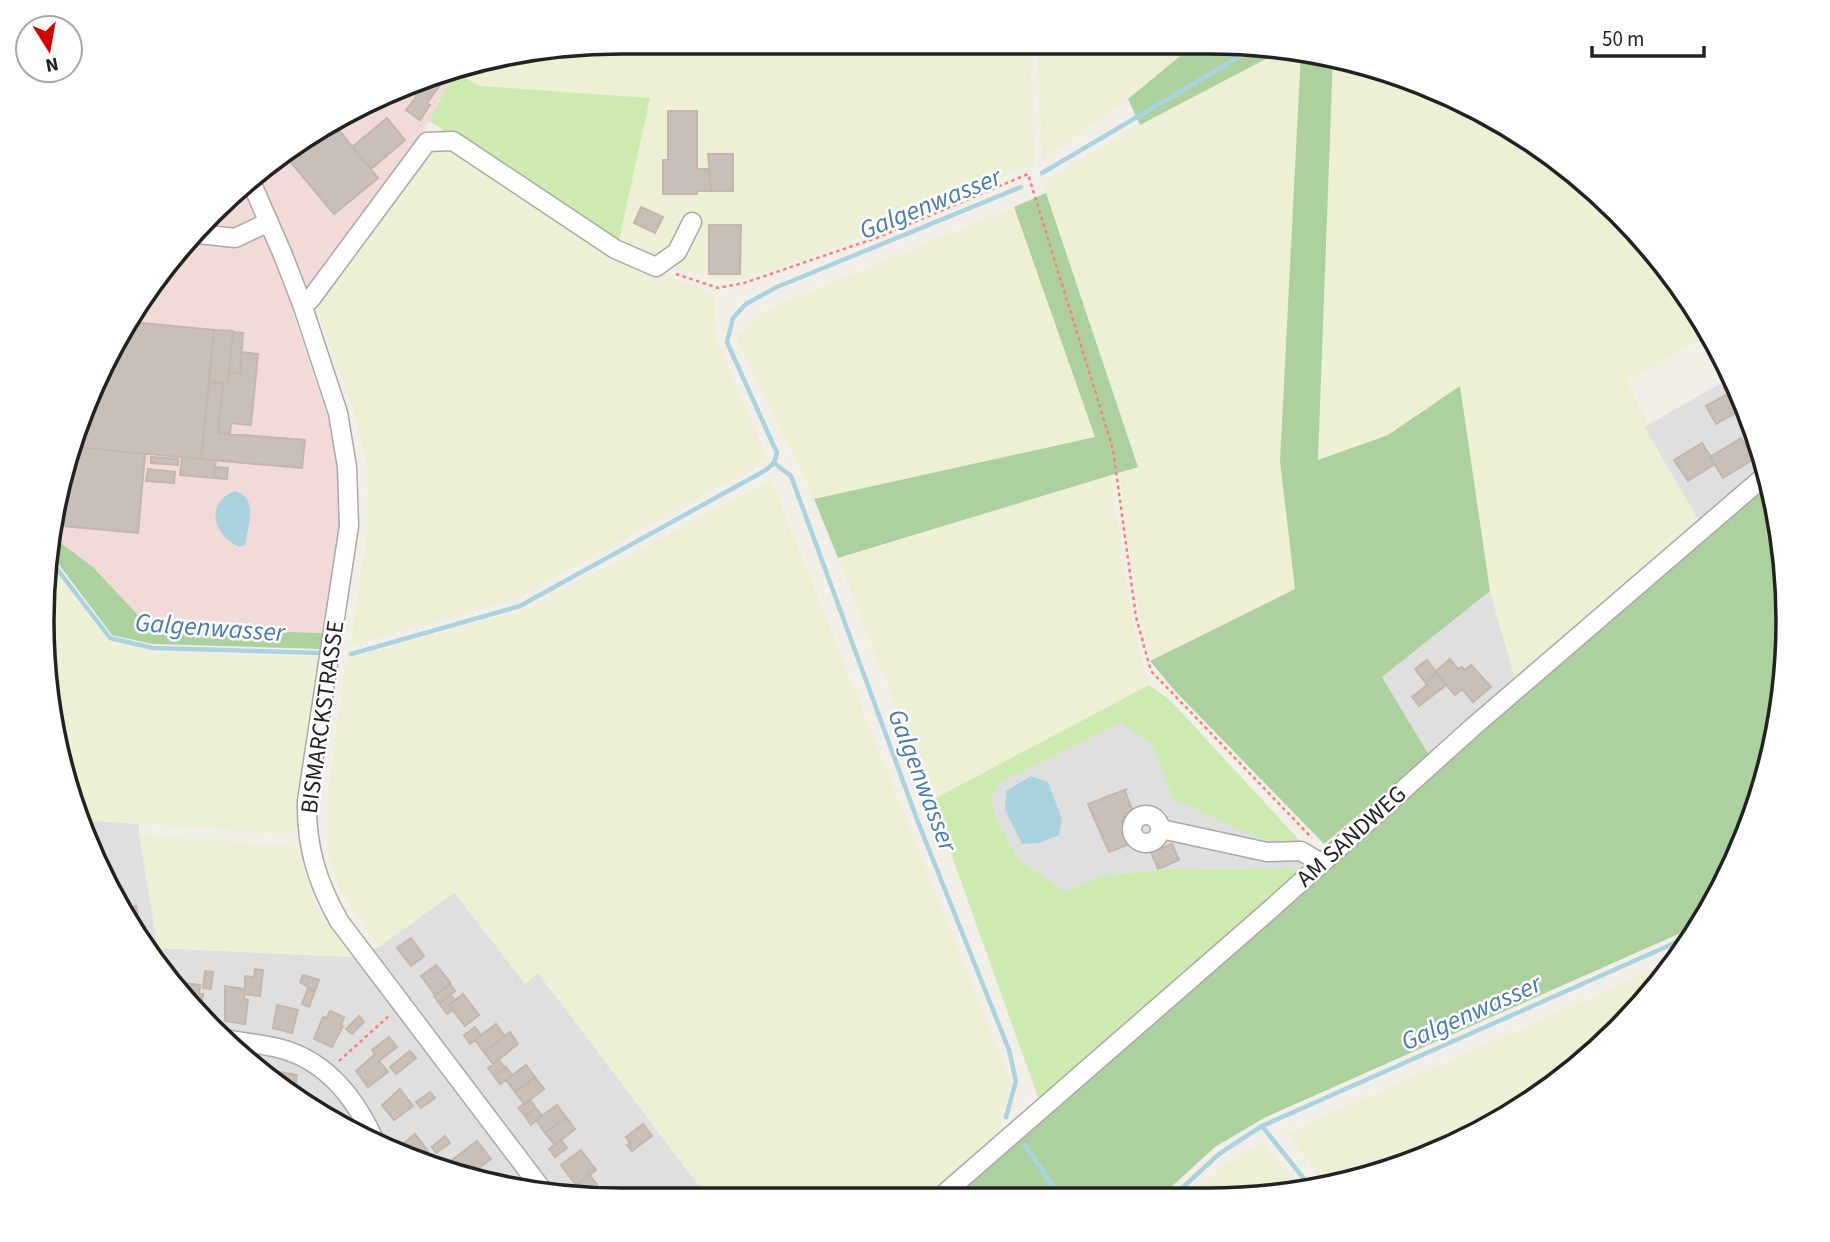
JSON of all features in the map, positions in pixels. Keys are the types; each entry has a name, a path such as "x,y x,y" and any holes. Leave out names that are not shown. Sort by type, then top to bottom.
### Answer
{"street":[{"path":"302,304 310,300 427,142 453,141 615,249 656,267 677,252 692,222"},
{"name":"BISMARCKSTRASSE","path":"254,189 302,304 338,412 347,467 349,526 307,801 308,842 313,864 328,901 354,941 536,1181"},
{"path":"206,235 235,238 269,222"},
{"name":"AM SANDWEG","path":"951,1188 1758,482"},
{"path":"1161,829 1267,852 1301,851 1325,859"},
{"path":"241,1042 279,1048 304,1058 327,1073 344,1088 365,1117 370,1129"}],"path":[{"path":"656,267 718,288 744,283 879,237 1028,174 1113,449 1136,617 1151,671 1325,859"},
{"path":"327,1073 403,1004"}],"shaded area":[{"path":"450,81 422,135 292,311 328,418 339,470 340,527 323,633 150,628 93,567 60,542 74,474 97,404 113,370 130,338 171,276 220,220 276,171 306,150 370,113 404,97"},
{"path":"1723,382 1746,439 1757,477 1701,524 1644,427"},
{"path":"1490,591 1516,682 1429,755 1382,677"},
{"path":"1121,723 1151,744 1174,799 1303,843 1303,868 1171,869 1101,876 1066,892 1017,858 995,815 992,798 998,784"},
{"path":"90,820 139,824 158,947 130,904"},
{"path":"454,892 525,984 538,973 701,1188 584,1187 547,1183 474,1168 404,1145 338,1112 276,1071 220,1022 158,948 353,957 379,947"}],"green space":[{"path":"1030,54 1035,163 878,231 774,270 726,282 677,269 618,245 480,86 469,79 471,75 510,65 584,55"},
{"path":"1038,54 1182,54 1128,99 1042,161"},
{"path":"1182,54 1269,57 1140,125 1128,99"},
{"path":"1269,57 1300,62 1280,461 1295,590 1150,660 1140,616 1119,473 1138,466 1042,182 1140,125"},
{"path":"1300,62 1333,68 1318,460 1388,435 1460,386 1490,591 1382,677 1429,755 1324,844 1175,691 1150,661 1295,589 1280,461"},
{"path":"1333,68 1426,97 1492,130 1554,171 1610,220 1635,247 1659,276 1701,340 1626,381 1648,424 1644,428 1701,524 1516,682 1490,591 1460,386 1388,435 1318,460"},
{"path":"464,77 480,86 650,98 618,245 429,121 450,81"},
{"path":"448,147 612,254 714,294 717,342 768,459 518,598 350,646 368,525 367,462 352,406 316,307 424,154"},
{"path":"1046,193 1138,467 838,558 814,499 1095,437 1014,207"},
{"path":"1014,207 1095,437 814,499 736,336 766,310"},
{"path":"1111,475 1131,618 1149,685 932,800 838,558"},
{"path":"771,480 1009,1077 1009,1097 1000,1116 1003,1135 941,1188 701,1188 538,973 525,984 455,892 379,947 342,893 328,854 328,794 346,659 523,611"},
{"path":"1760,490 1775,584 1775,658 1765,732 1746,803 1717,872 1682,932 1264,1118 1215,1147 1170,1188 963,1188 1720,521"},
{"path":"60,542 93,567 150,628 323,633 321,649 152,644 112,635 57,562"},
{"path":"56,573 109,641 153,652 320,657 300,789 298,827 285,834 90,820 74,768 59,695 54,621"},
{"path":"1149,685 1172,702 1302,843 1262,840 1174,799 1151,744 1121,723 998,784 992,798 995,815 1017,858 1066,892 1101,876 1171,869 1303,868 1040,1103 932,800"},
{"path":"139,834 296,847 317,907 353,957 158,948"},
{"path":"1657,968 1610,1022 1554,1071 1492,1112 1426,1145 1391,1158 1320,1177 1287,1133"},
{"path":"1263,1142 1294,1181 1246,1187 1198,1188 1227,1163"}],"water":[{"path":"235,491 247,499 250,506 245,545 239,547 223,535 216,519 219,503"},
{"path":"1031,776 1048,782 1062,819 1059,835 1039,843 1022,844 1005,810 1006,791"}],"building":[{"path":"442,83 427,103 430,105 420,120 406,110 417,96 413,94"},
{"path":"668,111 697,111 697,169 709,169 711,191 697,191 697,194 663,194 663,160 668,160"},
{"path":"387,118 405,140 371,169 352,147"},
{"path":"339,130 378,178 334,214 290,161"},
{"path":"708,154 733,154 733,191 711,191"},
{"path":"641,207 663,217 655,233 634,223"},
{"path":"709,225 741,225 740,274 709,274"},
{"path":"139,323 214,330 201,459 82,448 97,404"},
{"path":"214,330 233,331 228,384 209,382"},
{"path":"233,332 243,333 240,373 229,373"},
{"path":"242,352 258,354 251,425 231,423 230,434 218,433 223,384 228,384 229,373 240,373"},
{"path":"209,382 223,383 218,433 305,440 302,468 201,459"},
{"path":"1725,387 1736,413 1716,424 1706,406 1728,394"},
{"path":"1741,438 1752,460 1723,478 1710,457"},
{"path":"1702,443 1715,464 1688,481 1674,460"},
{"path":"82,448 145,454 138,533 63,526"},
{"path":"151,457 178,459 178,465 151,463"},
{"path":"182,457 216,460 214,478 180,475"},
{"path":"215,467 228,468 227,479 214,478"},
{"path":"148,469 175,472 174,483 146,481"},
{"path":"1450,659 1458,669 1462,667 1465,670 1471,665 1491,687 1473,702 1462,689 1455,695 1435,672"},
{"path":"1427,660 1437,673 1425,682 1415,669"},
{"path":"1437,673 1446,685 1419,706 1412,697"},
{"path":"1127,789 1125,791 1132,809 1135,810 1125,814 1122,822 1130,844 1109,852 1088,804"},
{"path":"1172,844 1179,860 1158,869 1151,852"},
{"path":"411,938 424,956 411,966 397,948"},
{"path":"436,965 450,985 435,995 421,976"},
{"path":"255,969 263,970 260,996 245,994 245,976 254,977"},
{"path":"205,971 213,972 211,989 203,988"},
{"path":"303,975 319,980 315,991 300,982"},
{"path":"185,983 200,985 199,994 203,994 202,1002"},
{"path":"450,984 455,991 439,1003 434,996"},
{"path":"225,986 245,989 244,999 248,1000 245,1024 225,1021"},
{"path":"308,988 315,991 309,1007 302,1004"},
{"path":"463,994 479,1015 465,1026 449,1005"},
{"path":"451,995 455,1000 449,1005 453,1010 447,1014 439,1003"},
{"path":"277,1005 298,1010 292,1033 273,1028"},
{"path":"330,1011 344,1017 343,1026 332,1047 314,1039 323,1017 327,1018"},
{"path":"359,1016 364,1022 352,1034 346,1029"},
{"path":"496,1024 505,1036 484,1052 475,1040"},
{"path":"475,1027 481,1035 470,1044 464,1035"},
{"path":"510,1032 518,1044 493,1064 484,1052"},
{"path":"389,1037 397,1047 379,1061 388,1072 368,1087 356,1071 375,1054 372,1050"},
{"path":"410,1051 416,1058 396,1074 390,1067"},
{"path":"499,1060 505,1068 494,1076 488,1068"},
{"path":"526,1065 535,1077 515,1092 506,1080"},
{"path":"506,1067 512,1075 500,1084 494,1076"},
{"path":"277,1071 297,1075 296,1085"},
{"path":"535,1077 544,1089 524,1104 515,1092"},
{"path":"400,1089 413,1106 394,1120 382,1105"},
{"path":"430,1092 435,1098 421,1108 416,1102"},
{"path":"530,1100 536,1108 525,1116 518,1108"},
{"path":"557,1105 566,1117 545,1133 536,1120"},
{"path":"536,1108 542,1116 531,1125 525,1116"},
{"path":"566,1117 575,1129 555,1145 545,1133"},
{"path":"643,1124 652,1136 632,1151 627,1145 630,1143 626,1137"},
{"path":"415,1134 428,1151 425,1153 403,1144"},
{"path":"445,1136 450,1143 436,1153 432,1147"},
{"path":"561,1140 567,1148 555,1157 549,1149"},
{"path":"477,1141 491,1159 477,1169 452,1160"},
{"path":"581,1150 596,1170 576,1185 561,1165"},
{"path":"590,1175 598,1186 584,1187 576,1185"}],"waterway":[{"name":"Galgenwasser","path":"1042,173 1243,55"},
{"name":"Galgenwasser","path":"351,654 520,606 766,470 774,463 777,453 727,342 733,318 746,304 777,287 1021,187"},
{"name":"Galgenwasser","path":"774,463 791,476 918,822 1009,1050 1016,1081 1006,1117"},
{"name":"Galgenwasser","path":"57,568 110,638 153,648 321,653"},
{"name":"Galgenwasser","path":"1182,1188 1219,1154 1262,1126 1675,943"},
{"name":"Galgenwasser","path":"1262,1126 1305,1179"},
{"name":"Galgenwasser","path":"1025,1145 1054,1188"}]}
